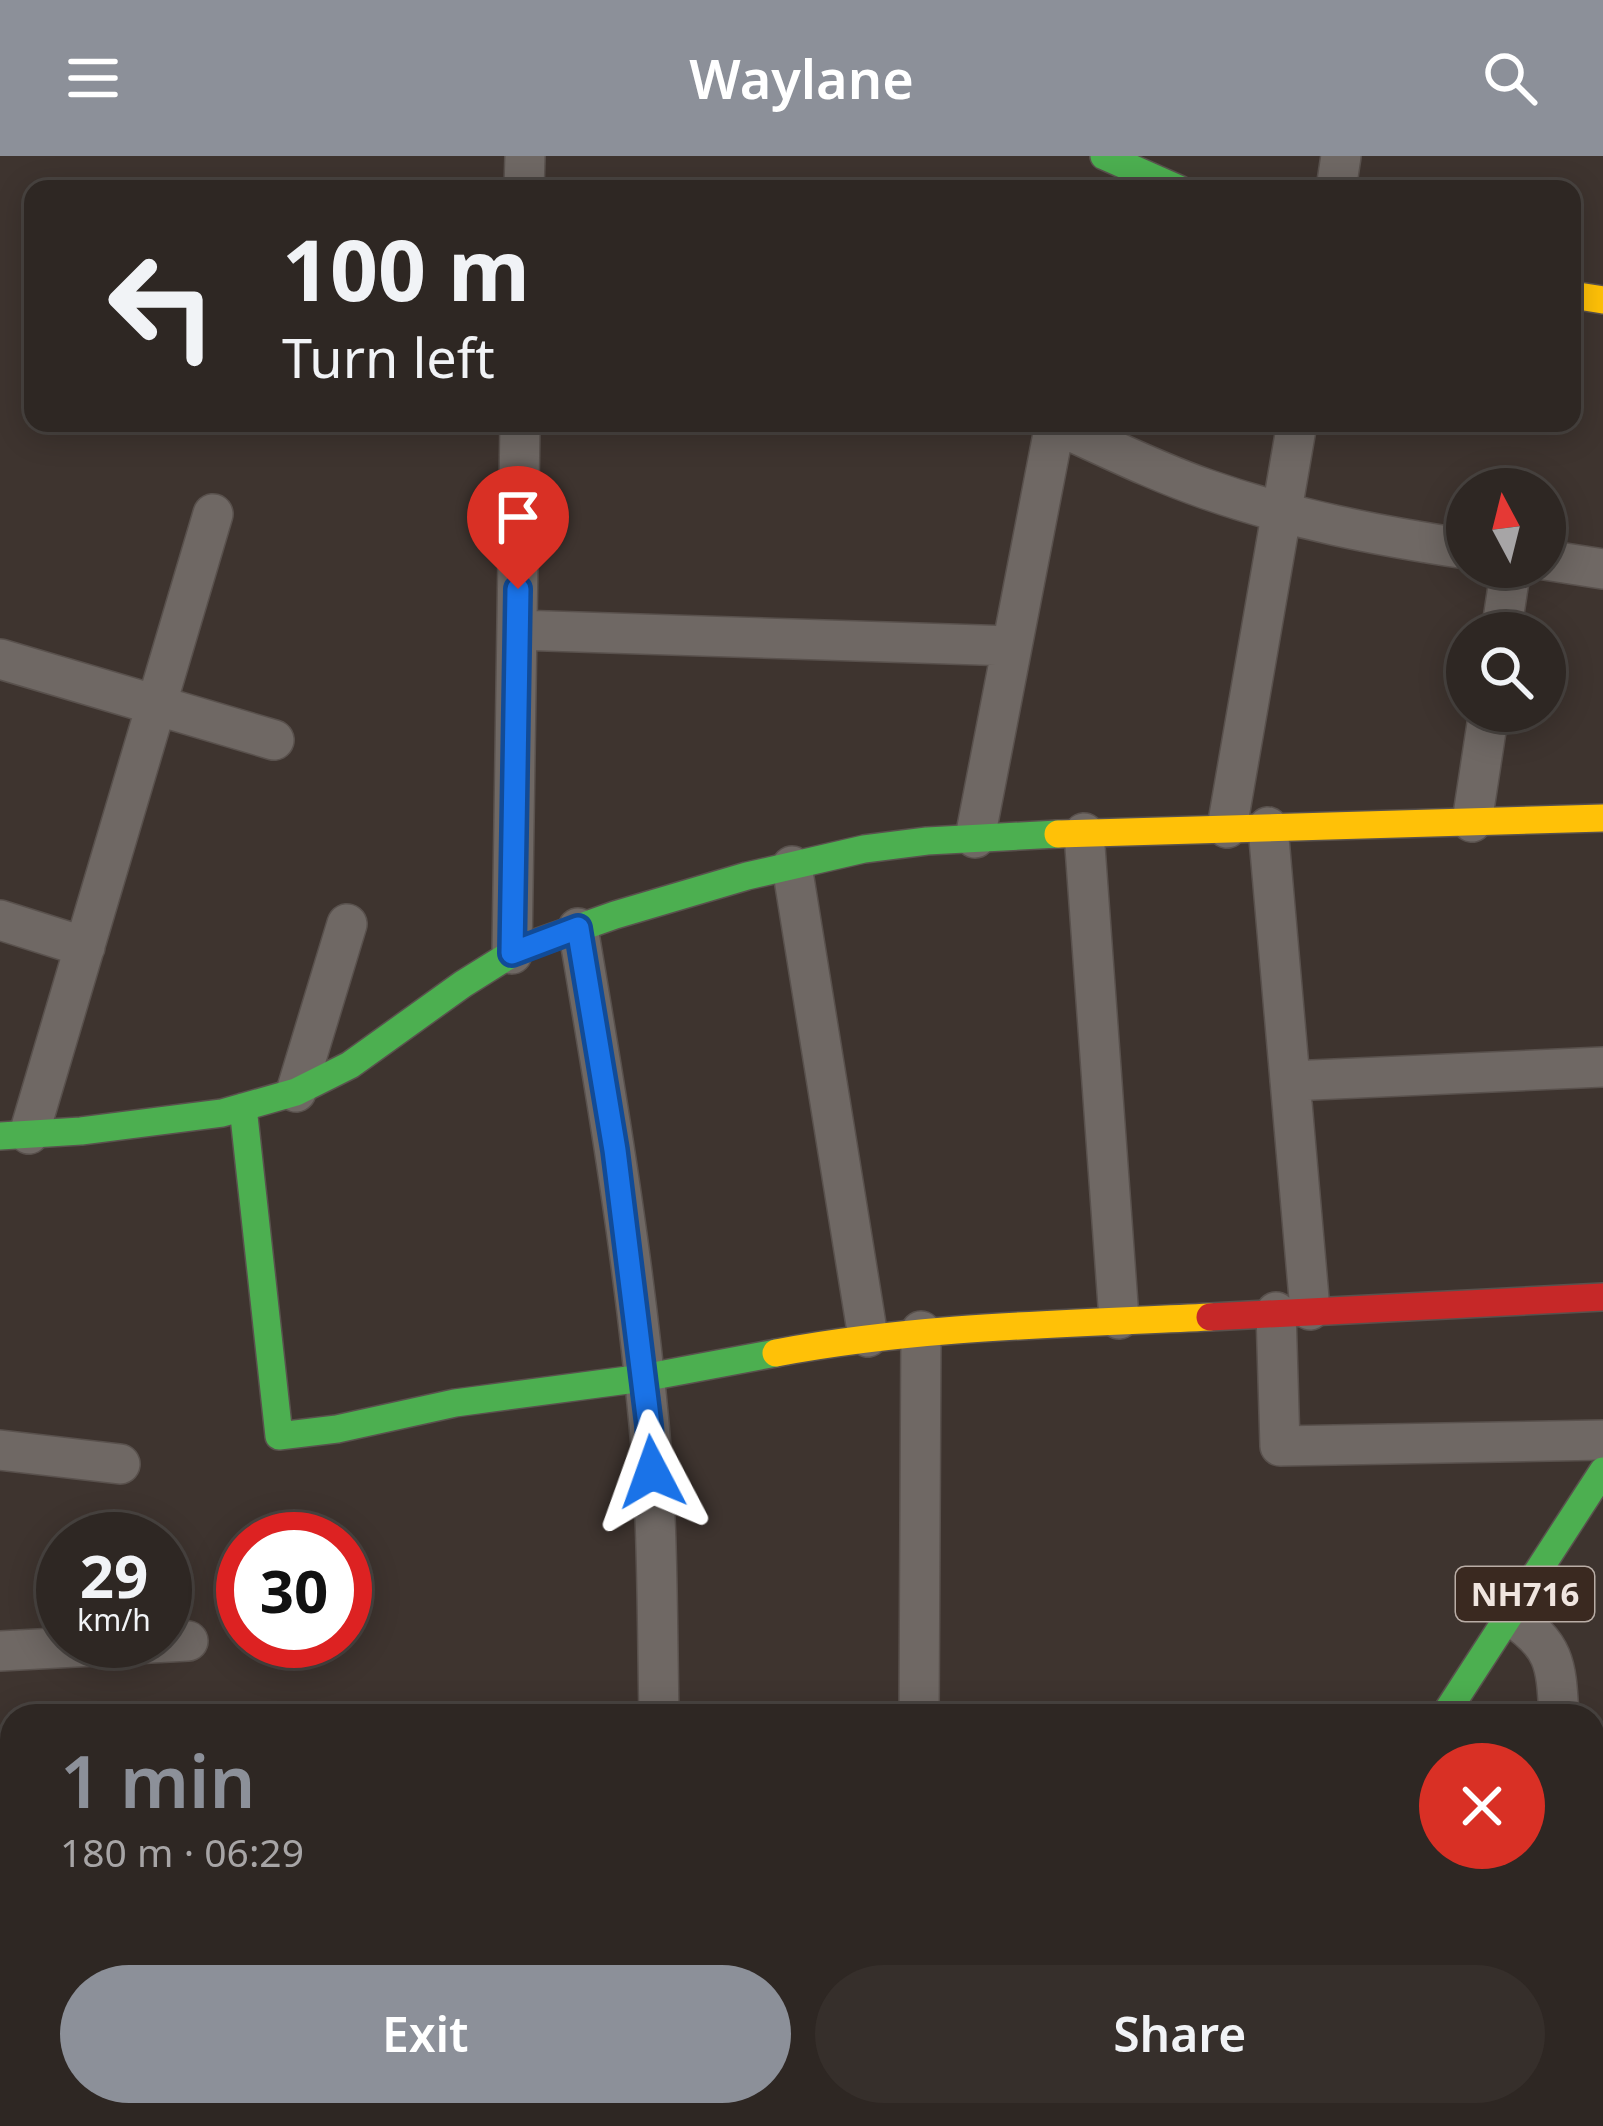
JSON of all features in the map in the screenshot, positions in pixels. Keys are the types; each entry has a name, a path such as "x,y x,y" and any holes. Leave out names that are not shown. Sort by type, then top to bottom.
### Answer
{"street":[{"path":"1104,156 1159,180"},
{"path":"512,953 520,432"},
{"path":"975,838 1052,432"},
{"path":"1074,432 1204,489 1282,512 1446,546"},
{"path":"1227,828 1295,432"},
{"path":"213,514 85,947 14,1135 221,1113 296,1092 350,1065 512,953 747,876 864,849 1084,833 1603,818"},
{"path":"1566,563 1603,569"},
{"path":"517,630 1012,646"},
{"path":"0,659 274,740"},
{"path":"1472,822 1486,732"},
{"path":"1268,827 1290,1081 1293,1311 1280,1447 1603,1440"},
{"path":"1084,833 1119,1319"},
{"path":"792,866 868,1337"},
{"path":"0,920 85,947"},
{"path":"296,1092 347,924"},
{"path":"578,928 615,1150 649,1425 659,1704"},
{"path":"1290,1081 1603,1067"},
{"path":"243,1107 279,1436 337,1429 455,1403 643,1378 921,1331 1603,1297"},
{"path":"919,1704 921,1331"},
{"path":"0,1450 120,1464"},
{"name":"NH716","path":"1452,1704 1603,1471"},
{"path":"1511,1616 1543,1641 1552,1659 1558,1704"},
{"path":"0,1651 36,1649"}],"traffic: fast":[{"path":"1104,156 1159,180"},
{"path":"0,1136 222,1113 296,1092 350,1065 519,949 747,876 864,849 1058,834"},
{"path":"243,1107 279,1436 776,1353"},
{"path":"1452,1704 1603,1471"}],"traffic: slow":[{"path":"1581,296 1603,300"},
{"path":"1058,834 1603,818"},
{"path":"776,1353 938,1332 1210,1317"}],"traffic: jam":[{"path":"1210,1317 1603,1297"}],"route":[{"path":"518,589 512,953 578,928 615,1150 652,1472"}]}
